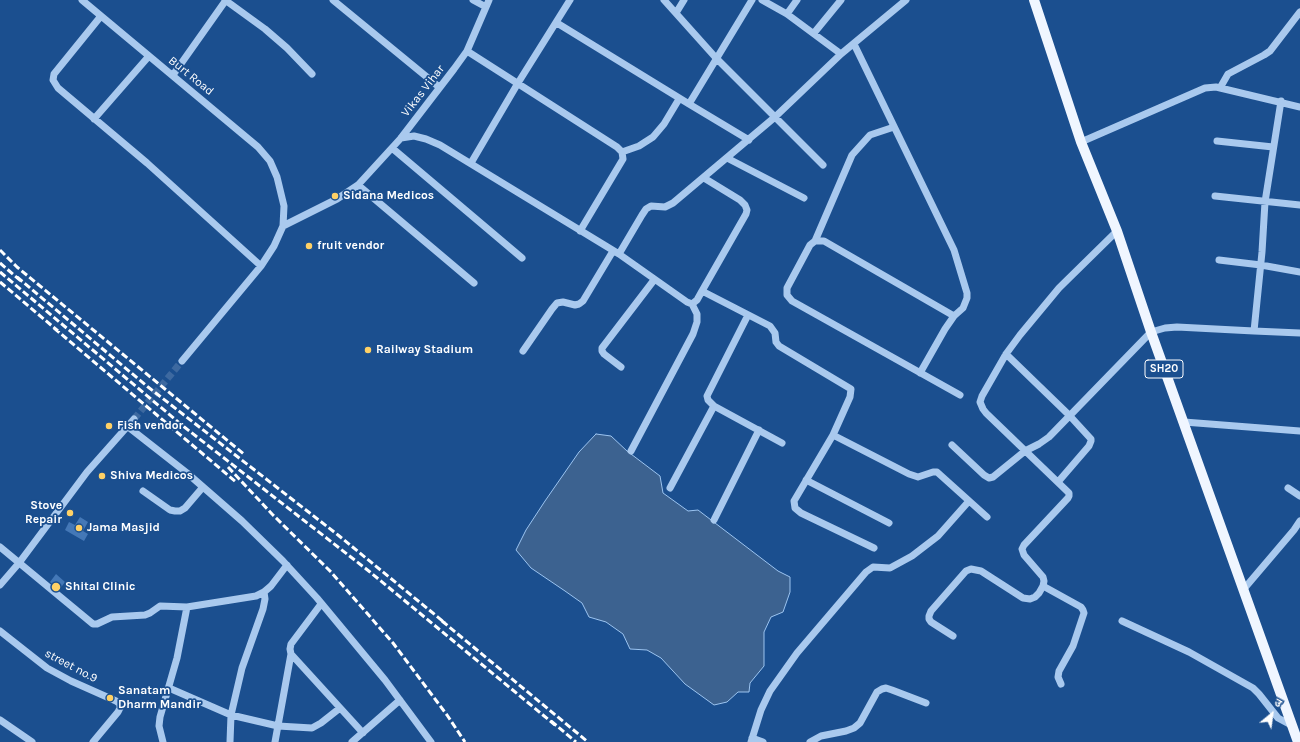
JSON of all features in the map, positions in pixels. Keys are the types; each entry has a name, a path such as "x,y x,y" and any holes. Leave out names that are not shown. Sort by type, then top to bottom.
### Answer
{"main road":[{"name":"SH20","path":"1034,0 1081,142 1117,231 1151,332 1298,742"}],"street":[{"name":"Burt Road","path":"82,0 258,147 270,161 277,176 284,206 283,226"},
{"path":"173,75 226,0 265,29 287,48 312,74"},
{"path":"473,0 487,3"},
{"path":"471,163 518,83 570,0"},
{"path":"664,0 716,58 823,165"},
{"path":"676,13 684,0"},
{"path":"688,104 752,0"},
{"path":"762,0 787,14 841,54"},
{"path":"787,14 797,0"},
{"path":"814,33 841,0"},
{"path":"523,351 552,309 558,304 562,302 575,305 583,301 646,209 651,206 666,207 673,203 749,140 841,54 906,0"},
{"path":"334,1 439,87"},
{"name":"Vikas Vihar","path":"283,226 337,199 358,185 392,148 467,51 487,3"},
{"path":"1220,88 1228,74 1270,51 1300,12"},
{"path":"101,16 54,74 53,80 58,88 147,164 261,266"},
{"path":"557,23 679,99 749,140"},
{"path":"854,44 954,250 967,298 962,308 954,316 920,373"},
{"path":"467,51 617,147 622,152 623,159 580,231"},
{"path":"94,118 149,56"},
{"path":"1081,142 1205,88 1216,87 1300,107"},
{"path":"622,152 639,146 653,137 664,124 679,99"},
{"path":"1254,331 1261,265 1265,202 1281,102"},
{"path":"894,126 870,135 852,155 815,241 810,245 787,288 787,295 792,300 960,395"},
{"path":"401,138 414,136 440,145 616,252 654,280 692,304 697,314 698,322 631,451"},
{"path":"1217,141 1273,147"},
{"path":"392,148 522,258"},
{"path":"727,158 804,198"},
{"path":"692,304 697,300 747,210 745,205 740,200 704,178"},
{"path":"358,185 474,283"},
{"path":"1216,196 1300,205"},
{"path":"182,361 261,266 274,246 283,226"},
{"path":"953,636 932,622 929,619 929,616 931,611 966,571 971,569 981,571 1023,598 1030,599 1035,597 1043,586 1044,581 1042,577 1024,556 1022,549 1069,496 1068,490 1025,451 986,413 980,405 982,396 1006,354 1020,335 1059,288 1117,231"},
{"path":"815,241 824,241 954,316"},
{"path":"1219,260 1261,265 1300,272"},
{"path":"621,367 604,354 602,348 654,280"},
{"path":"702,291 773,329 776,342 779,346 850,387 850,397 833,434 794,501 795,508 801,513 874,548"},
{"path":"748,315 707,396 708,400 714,406 782,443"},
{"path":"952,445 984,475 989,478 997,475 1025,451 1049,437 1151,332 1165,328 1177,327 1300,333"},
{"path":"1006,354 1089,436 1091,441 1089,446 1058,482"},
{"path":"670,488 714,406"},
{"path":"0,585 19,563 87,472 134,419"},
{"path":"1184,422 1300,431"},
{"path":"127,426 203,487 242,521 287,565 385,680 431,742"},
{"path":"714,520 759,430"},
{"path":"833,434 909,474 918,477 937,472 987,517"},
{"path":"806,480 889,523"},
{"path":"143,491 175,512 185,508 203,487"},
{"path":"1288,488 1300,496"},
{"path":"763,742 751,740 761,710 770,691 797,653 866,572 874,567 890,568 912,556 938,536 969,501"},
{"path":"1243,590 1300,521"},
{"path":"0,547 93,624 97,624 112,617 145,615 160,606 187,607 256,596 271,586 287,565"},
{"path":"1043,586 1081,607 1084,613 1073,646 1059,671 1058,678 1061,684"},
{"path":"230,742 232,715 242,668 263,609 265,599 264,592"},
{"path":"275,742 291,654 290,649 321,604"},
{"path":"163,742 159,726 183,636 187,607"},
{"path":"1122,621 1189,652 1253,688 1278,718 1291,725"},
{"name":"street no.9","path":"0,631 47,668 71,682 116,700 120,704 120,708 92,742"},
{"path":"291,654 363,733"},
{"path":"169,688 232,715 278,726 312,728 340,708"},
{"path":"810,742 821,736 846,732 854,728 860,723 877,692 882,689 886,688 926,703"},
{"path":"352,742 400,700"},
{"path":"0,720 32,742"}],"water":[{"path":"596,434 611,436 627,451 660,476 663,493 688,511 698,510 778,571 790,577 790,592 783,612 771,617 764,632 764,666 750,683 749,692 738,692 727,702 714,705 685,684 661,658 647,650 630,649 623,634 606,622 589,617 582,603 531,568 516,550 526,530 545,501 579,452"}],"building":[{"path":"80,517 88,522 83,531 88,534 84,541 65,530 69,522 75,525"},
{"path":"56,574 65,582 59,590 50,582"}],"tunnel":[{"path":"134,419 182,361"}],"railway":[{"path":"0,250 17,267 245,455"},
{"path":"0,263 21,281"},
{"path":"0,272 183,426 370,572 555,725"},
{"path":"17,277 148,387 338,535 445,623"},
{"path":"0,282 58,331"},
{"path":"54,328 236,482"},
{"path":"228,467 272,514 331,572 393,643 447,715 465,742"},
{"path":"442,621 588,742"},
{"path":"551,721 576,742"}],"place":[{"name":"Sidana Medicos","path":"335,196"},
{"name":"fruit vendor","path":"309,246"},
{"name":"Railway Stadium","path":"368,350"},
{"name":"Fish vendor","path":"109,426"},
{"name":"Shiva Medicos","path":"102,476"},
{"name":"Stove Repair","path":"70,513"},
{"name":"Jama Masjid","path":"79,528"},
{"name":"Shital Clinic","path":"56,587"},
{"name":"Sanatam Dharm Mandir","path":"110,698"}]}
